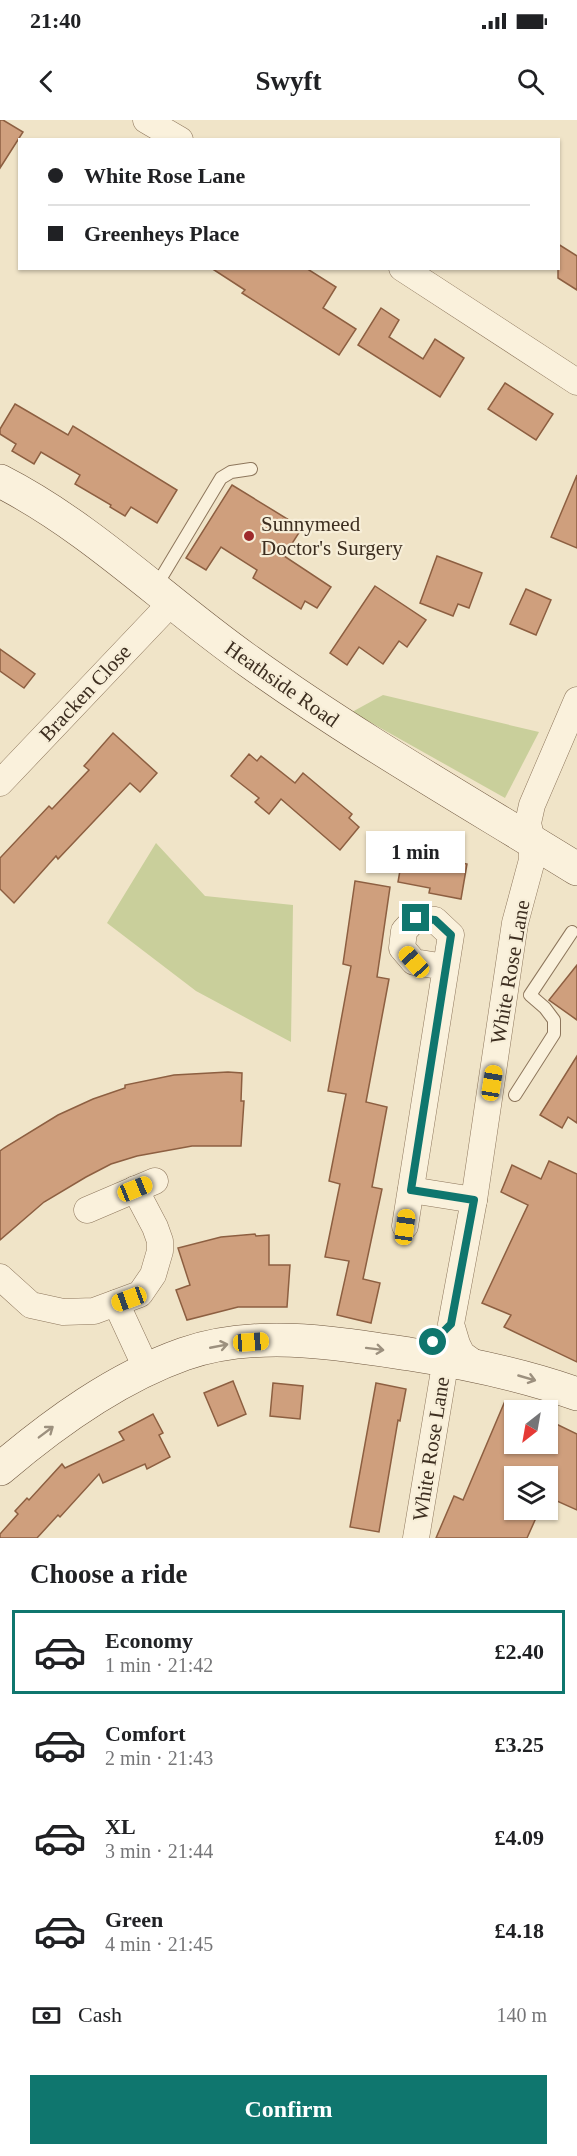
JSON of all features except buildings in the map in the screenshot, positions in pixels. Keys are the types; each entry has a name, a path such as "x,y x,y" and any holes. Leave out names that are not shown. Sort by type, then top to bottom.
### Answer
{"street":[{"path":"146,120 177,138"},
{"path":"405,270 577,382"},
{"name":"Heathside Road","path":"0,481 80,530 205,630 324,714 577,869"},
{"name":"Bracken Close","path":"0,783 163,596"},
{"name":"White Rose Lane","path":"416,1538 461,1362 462,1354 451,1324 474,1200 518,993 516,923 532,860 532,841 528,823 532,805 577,700"},
{"path":"405,1227 446,967"},
{"path":"0,1277 31,1305 63,1312 93,1311 140,1294 153,1275 160,1251 160,1241 145,1185 87,1210"},
{"path":"411,1190 474,1200"},
{"path":"116,1304 147,1370"},
{"name":"White Rose Lane","path":"407,1354 419,1351 433,1342 451,1324"},
{"path":"0,1469 61,1420 147,1370 185,1354 238,1343 311,1342 461,1362 523,1376 577,1394"}],"lane":[{"path":"163,596 221,478 231,472 251,469"},
{"path":"515,1095 554,1034 554,1020 545,1008 518,993 572,932"}],"green space":[{"path":"383,695 539,732 505,798 352,712"},
{"path":"156,843 205,896 293,905 291,1042 196,991 107,923"}],"place":[{"name":"Sunnymeed Doctor's Surgery","path":"249,536"}],"route":[{"path":"416,918 435,920 451,935 411,1190 474,1200 451,1324 433,1342"}]}
